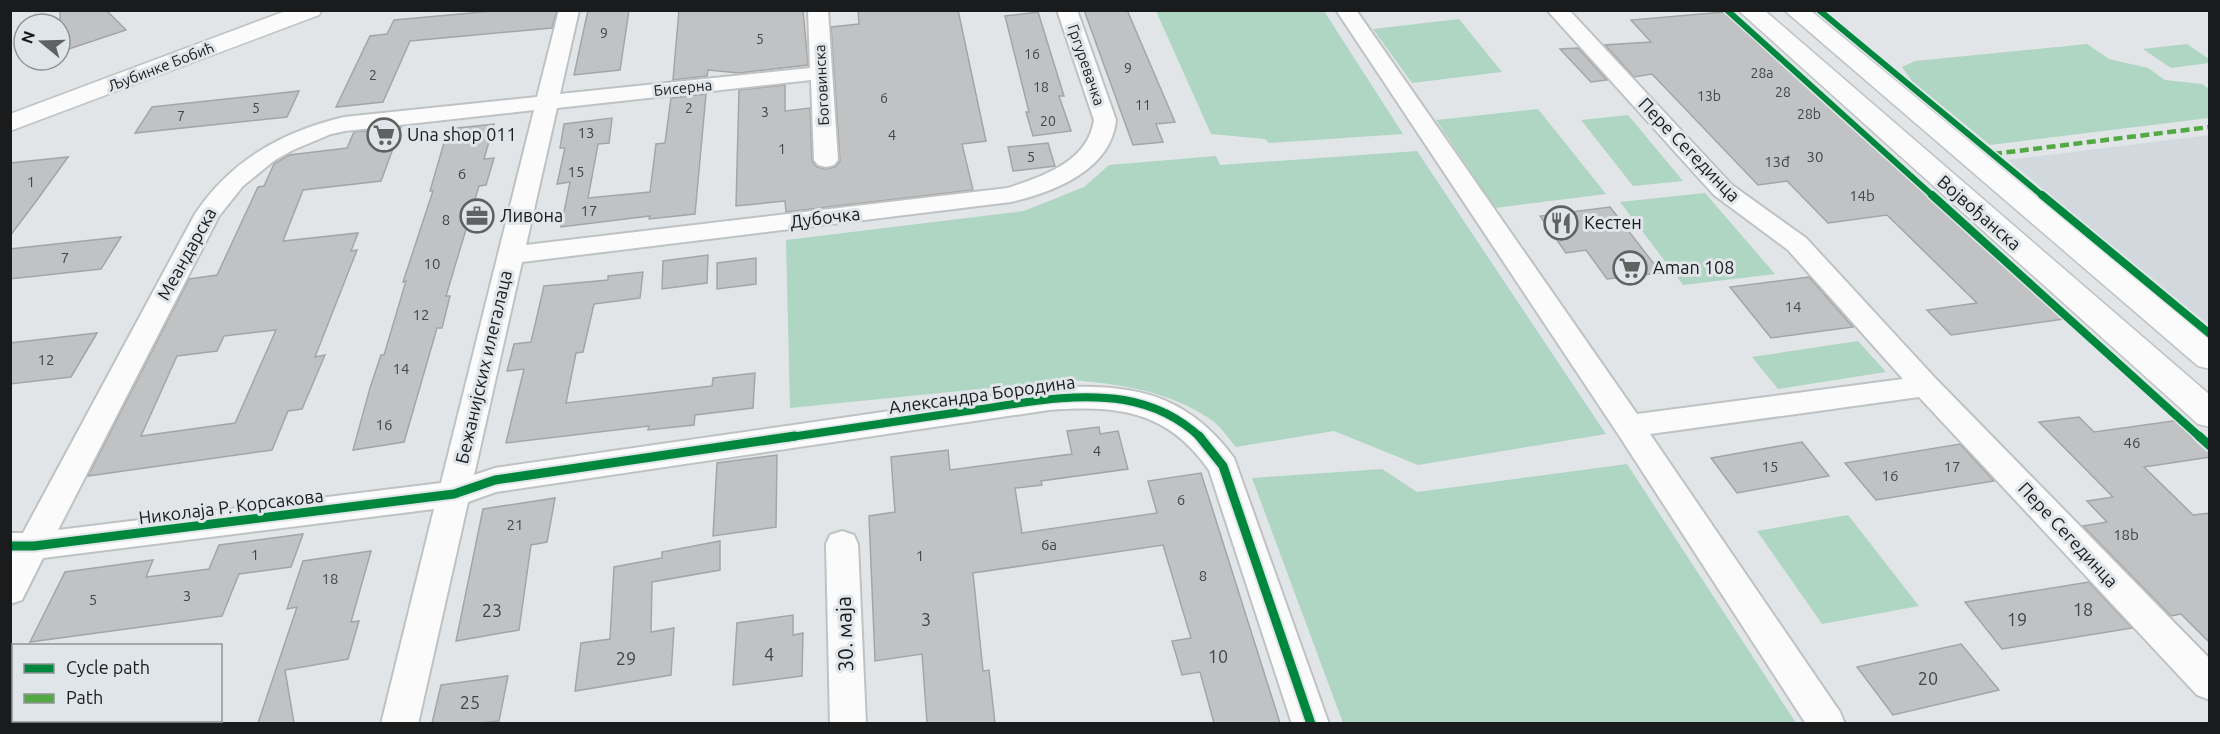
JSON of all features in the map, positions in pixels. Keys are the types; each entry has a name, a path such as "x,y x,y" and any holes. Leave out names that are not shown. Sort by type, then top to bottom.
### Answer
{"main road":[{"name":"Љубинке Бобић","path":"10,123 311,10"},
{"name":"Војвођанска","path":"1749,10 2210,415"},
{"name":"Војвођанска","path":"1795,10 2210,358"}],"street":[{"name":"Бежанијских илегалаца","path":"399,723 569,10"},
{"name":"Боговинска","path":"818,10 826,160"},
{"name":"Гргуревачка","path":"1067,10 1105,120"},
{"path":"1346,10 1629,426 1827,723"},
{"name":"Пере Сегединца","path":"1557,10 1723,190 1797,244 1926,386 2210,684"},
{"name":"Бисерна","path":"546,104 820,73"},
{"name":"Меандарска","path":"10,591 22,546 207,214 218,198 245,170 271,151 290,141 314,131 344,124 546,104"},
{"name":"Дубочка","path":"511,255 1011,195 1052,180 1085,160 1101,141 1106,130 1105,120"},
{"path":"1629,426 1926,386"},
{"name":"Александра Бородина","path":"454,494 495,480 1049,399 1080,396 1130,401 1163,410 1181,420 1200,435 1217,457 1311,723"},
{"name":"Николаја Р. Корсакова","path":"22,546 454,494"},
{"name":"30. маја","path":"842,544 848,723"}],"shaded area":[{"path":"2209,135 2209,325 2008,160"}],"green space":[{"path":"1156,11 1324,11 1403,134 1269,143 1265,139 1211,134"},
{"path":"1459,19 1502,72 1412,83 1373,29"},
{"path":"2087,44 2109,59 2148,68 2165,80 2202,84 2209,89 2209,118 1990,145 1912,81 1902,67 1915,61"},
{"path":"2187,44 2209,59 2209,63 2171,68 2143,49"},
{"path":"1538,109 1606,194 1495,208 1436,120"},
{"path":"1628,115 1683,181 1633,186 1581,120"},
{"path":"1417,151 1606,434 1418,465 1334,431 1236,447 1214,422 1194,409 1161,395 1108,384 1071,380 790,408 786,240 1024,211 1084,187 1109,165 1216,156 1220,165"},
{"path":"1705,193 1775,274 1683,285 1620,202"},
{"path":"1858,341 1886,372 1778,389 1752,357"},
{"path":"1627,464 1796,723 1343,723 1252,478 1382,469 1417,492"},
{"path":"1848,515 1919,606 1822,624 1757,531"}],"building":[{"path":"60,10 106,10 126,30 72,48 72,12 60,12"},
{"path":"504,10 557,10 552,28 410,41 383,102 336,107 370,36 387,34 394,20"},
{"path":"588,10 629,10 620,70 574,75"},
{"path":"679,10 803,10 808,65 739,73 708,70 707,76 673,80"},
{"path":"858,10 958,10 986,141 962,144 973,190 786,212 785,201 736,206 739,90 785,85 785,111 810,108 812,161 817,167 825,169 835,167 840,161 831,27 859,24"},
{"path":"1084,10 1127,10 1175,122 1156,124 1163,142 1133,145"},
{"path":"1038,12 1064,96 1059,96 1071,131 1033,136 1005,16"},
{"path":"1724,12 2064,319 1951,335 1927,310 1977,303 1887,215 1828,223 1787,181 1758,185 1652,74 1634,77 1605,45 1651,42 1631,20"},
{"path":"1578,48 1607,80 1591,82 1560,49"},
{"path":"299,91 287,117 135,133 152,107"},
{"path":"706,94 695,214 649,219 650,216 561,227 570,182 557,184 565,148 560,148 564,124 612,118 609,143 598,144 588,198 650,192 656,144 665,143 671,98"},
{"path":"494,124 484,159 494,158 486,185 479,186 446,296 450,296 442,328 437,328 404,442 353,450 370,388 381,355 384,355 406,281 403,282 433,191 430,191 448,129"},
{"path":"401,127 381,181 303,190 283,241 358,233 351,251 357,250 315,357 325,355 302,409 288,411 272,450 88,476 189,279 217,275 258,187 264,186 274,164 289,155 347,148 354,132","holes":["276,330 235,423 141,436 177,356 217,351 224,336"]},
{"path":"1048,143 1055,166 1013,171 1008,147"},
{"path":"68,157 37,200 10,236 10,163"},
{"path":"1610,207 1661,273 1607,279 1586,250 1566,253 1540,216"},
{"path":"121,237 101,269 10,279 10,249"},
{"path":"708,255 707,283 662,289 663,261"},
{"path":"756,258 756,284 717,289 717,263"},
{"path":"643,272 640,298 594,304 583,352 576,353 566,403 712,386 713,378 755,373 753,408 695,415 694,425 648,430 649,426 506,443 524,369 507,371 514,344 531,342 544,286 608,280 608,276"},
{"path":"1809,277 1853,327 1771,338 1730,287"},
{"path":"97,333 71,377 10,384 10,343"},
{"path":"2079,417 2094,432 2180,420 2210,448 2210,457 2144,467 2193,515 2210,513 2210,643 2181,614 2171,616 2083,526 2107,522 2087,501 2113,497 2039,422"},
{"path":"1099,427 1100,434 1118,431 1128,469 1041,481 1042,485 1015,488 1022,533 1157,513 1148,481 1201,473 1280,723 1214,723 1200,672 1182,675 1172,641 1191,638 1163,545 973,573 983,671 989,670 995,723 927,723 922,654 875,661 869,516 895,512 891,457 948,450 950,470 1072,454 1067,431"},
{"path":"1802,442 1829,476 1737,493 1711,458"},
{"path":"1960,444 1994,481 1876,500 1845,463"},
{"path":"777,455 776,527 713,536 717,463"},
{"path":"555,498 547,542 531,545 519,630 456,641 483,509"},
{"path":"303,534 291,567 239,574 222,616 30,642 65,572 153,560 146,577 209,569 219,545"},
{"path":"720,541 720,570 652,582 651,632 674,628 671,675 575,691 581,643 610,639 614,567 662,558 662,552"},
{"path":"371,551 351,622 359,621 348,659 285,670 294,723 258,723 297,607 287,609 303,561"},
{"path":"2089,582 2132,628 2002,649 1965,602"},
{"path":"793,615 793,635 803,633 802,676 733,685 737,623"},
{"path":"1961,644 1999,690 1893,715 1857,667"},
{"path":"508,676 499,721 432,723 441,685"}],"marked path":[{"path":"1993,154 2210,127"}],"cycle path":[{"path":"1727,10 2210,446"},
{"path":"1819,10 2210,334"},
{"path":"10,546 34,546 454,494 495,480 1049,399 1100,397 1124,400 1169,414 1189,427 1207,444 1223,466 1311,724"}],"place":[{"name":"Una shop 011","path":"384,135"},
{"name":"Ливона","path":"477,216"},
{"name":"Кестен","path":"1561,223"},
{"name":"Aman 108","path":"1630,268"}]}
